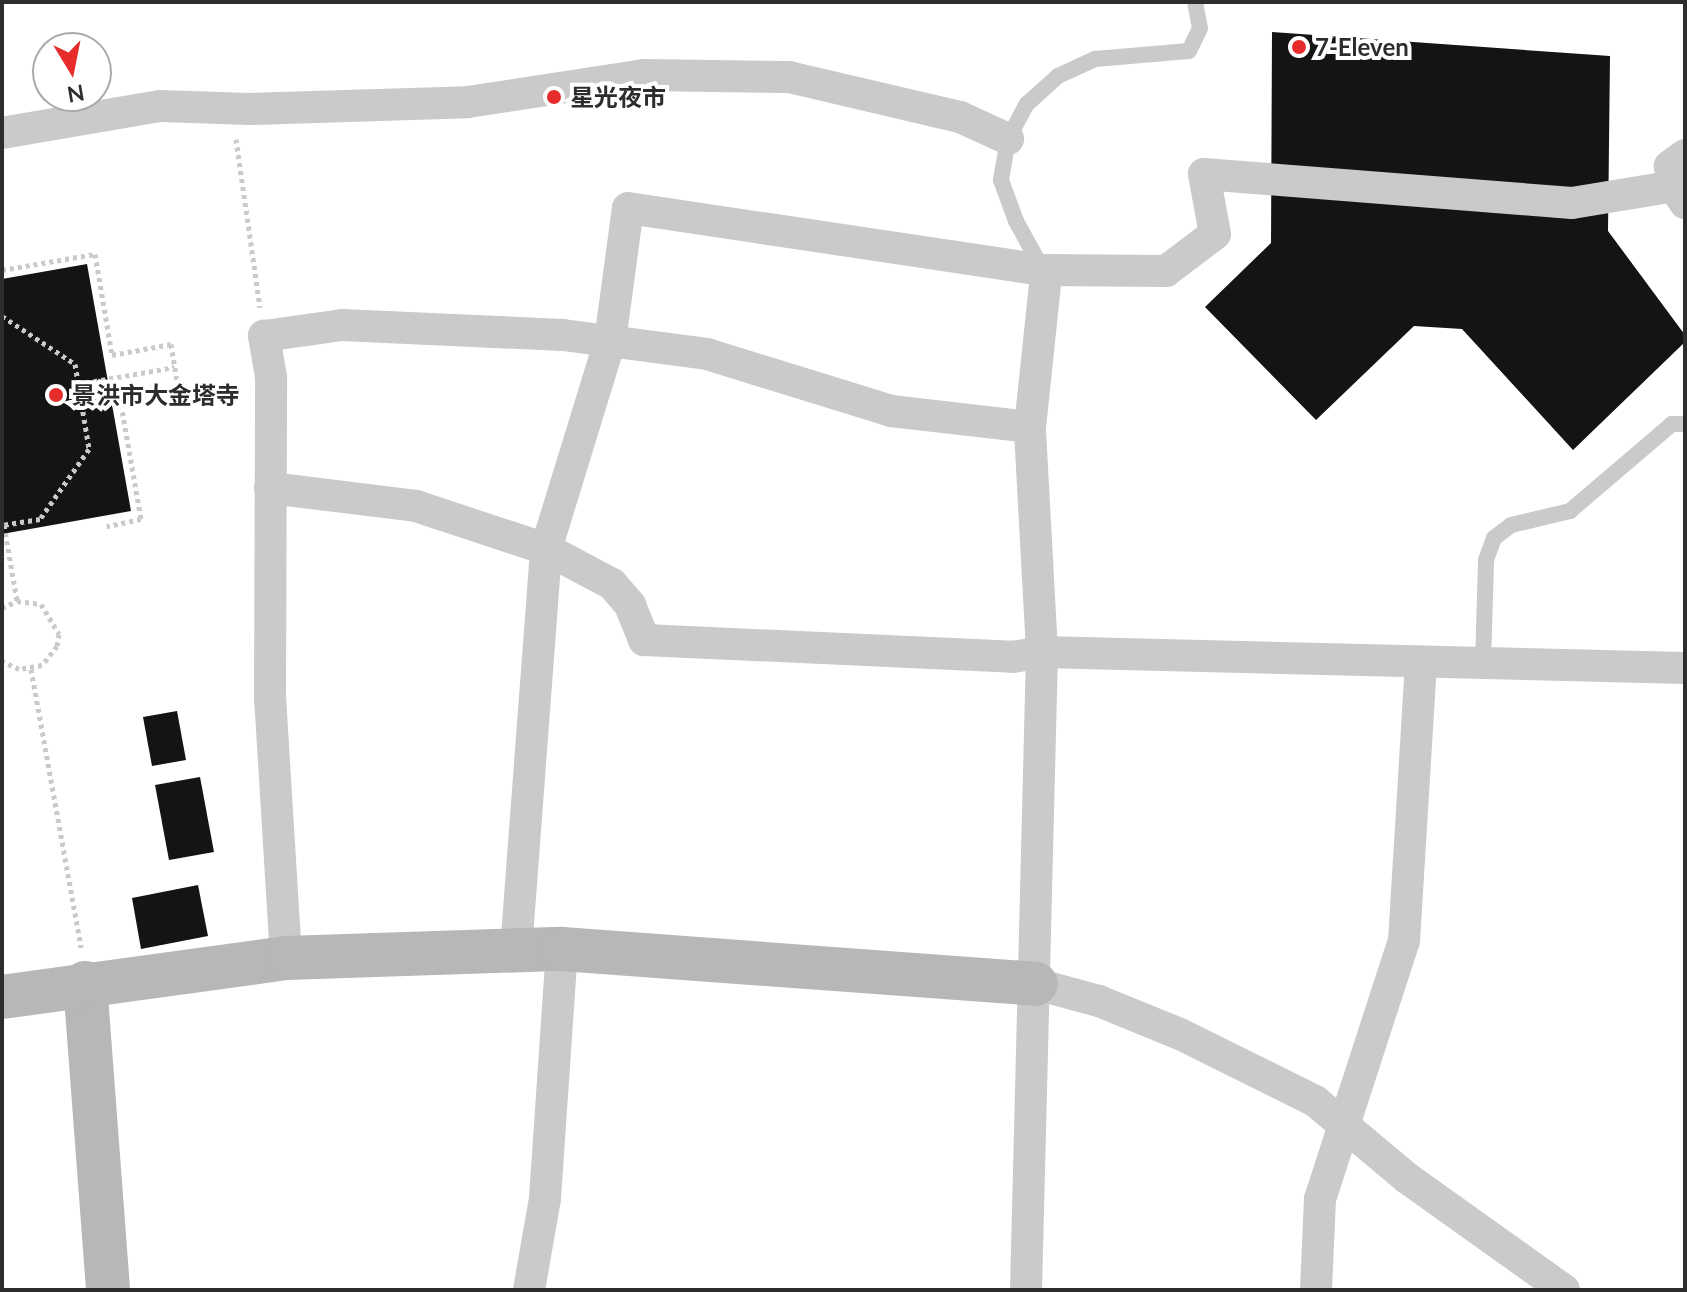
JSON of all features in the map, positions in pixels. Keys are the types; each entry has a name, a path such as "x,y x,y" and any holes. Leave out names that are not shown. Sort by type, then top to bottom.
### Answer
{"street":[{"path":"2,133 160,106 232,109 468,102 644,75 789,77 960,117 1008,139"},
{"path":"516,950 546,549 610,341 628,208 1045,278 1166,271 1215,234 1204,174 1572,203 1674,195 1670,166 1685,155"},
{"path":"1026,1290 1042,652 1030,427 1045,278"},
{"path":"286,958 270,699 271,377 264,336 342,325 610,341 707,354 891,411 1030,427"},
{"path":"270,488 416,506 546,549 612,584 630,605 644,640 1013,657 1042,652 1685,668"},
{"path":"1316,1290 1320,1199 1347,1128 1404,941 1421,662"},
{"path":"529,1290 545,1198 562,949"},
{"path":"2,997 85,983 286,958 562,949 1036,984 1099,1001 1180,1034 1315,1101 1407,1178 1564,1290"},
{"path":"85,983 108,1290"}],"lane":[{"path":"1045,278 1016,221 1001,180 1008,139 1027,104 1058,76 1095,59 1189,51 1200,28 1195,2"},
{"path":"1483,663 1486,560 1494,538 1511,525 1570,511 1672,424 1685,424"}],"path":[{"path":"232,109 264,336"},
{"path":"2,270 95,254 112,355 171,344 179,394 121,404 141,519 107,526"},
{"path":"2,316 75,364 89,449 40,519 3,525 17,601"},
{"path":"78,384 175,367"},
{"path":"2,608 17,601 41,604 59,634 51,657 31,669 2,661"},
{"path":"31,669 85,983"}],"building":[{"path":"1272,32 1610,56 1608,231 1685,335 1685,342 1573,450 1462,329 1414,326 1316,420 1205,307 1271,243"},
{"name":"景洪市大金塔寺","path":"87,264 131,511 2,534 2,279"},
{"path":"177,711 186,760 152,766 143,717"},
{"path":"200,777 214,852 169,860 155,785"},
{"path":"198,885 208,936 141,949 132,898"}],"place":[{"name":"7-Eleven","path":"1299,47"},
{"name":"星光夜市","path":"554,97"},
{"name":"景洪市大金塔寺","path":"56,395"}]}
